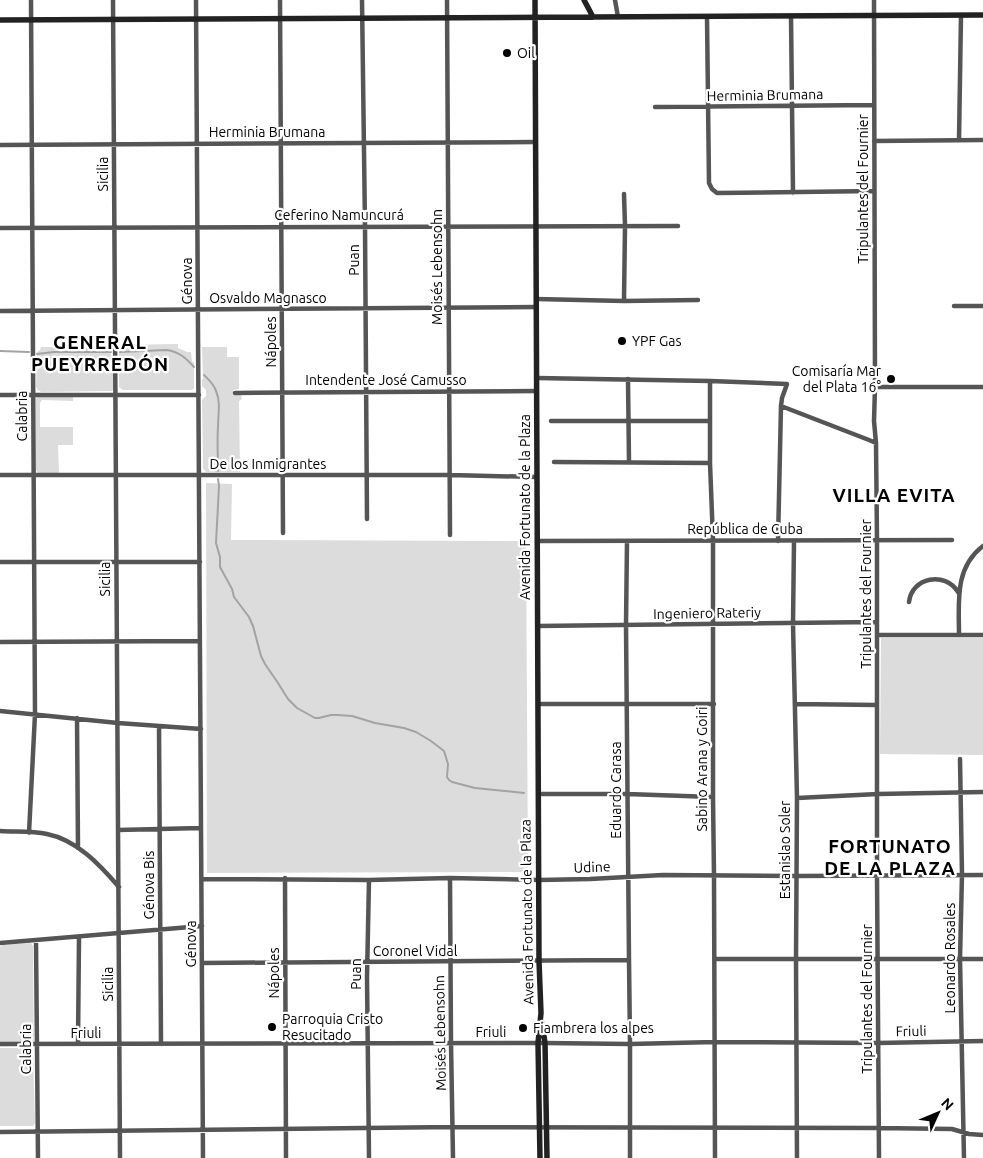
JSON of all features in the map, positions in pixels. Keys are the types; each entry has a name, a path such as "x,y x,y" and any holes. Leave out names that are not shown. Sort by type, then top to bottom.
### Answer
{"main road":[{"name":"Avenida Fortunato de la Plaza","path":"535,0 539,961 547,1158"},
{"path":"584,0 593,18"},
{"path":"0,20 983,15"},
{"name":"Avenida Fortunato de la Plaza","path":"540,1158 542,1043"}],"street":[{"name":"Calabria","path":"29,832 35,714 31,0"},
{"name":"Sicilia","path":"113,0 120,1158"},
{"name":"Génova","path":"196,0 203,1158"},
{"name":"Nápoles","path":"280,0 283,533"},
{"name":"Puan","path":"362,0 367,519"},
{"name":"Moisés Lebensohn","path":"447,0 450,535"},
{"path":"615,0 618,17"},
{"name":"Tripulantes del Fournier","path":"874,0 874,421 877,540 879,1158"},
{"path":"959,140 962,15"},
{"path":"791,16 794,193"},
{"path":"707,17 709,183 712,190 717,193 874,191"},
{"name":"Herminia Brumana","path":"655,107 874,105"},
{"path":"874,141 983,140"},
{"name":"Herminia Brumana","path":"0,144 535,142"},
{"path":"624,194 624,301"},
{"name":"Ceferino Namuncurá","path":"0,228 678,226"},
{"path":"536,299 698,300"},
{"path":"954,306 983,306"},
{"name":"Osvaldo Magnasco","path":"0,311 536,308"},
{"path":"536,378 787,384 781,406 778,541"},
{"path":"628,379 629,462"},
{"name":"Sabino Arana y Goiri","path":"710,381 714,624 715,1158"},
{"path":"875,387 983,387"},
{"name":"Intendente José Camusso","path":"235,393 536,391"},
{"path":"0,395 199,395"},
{"path":"781,406 876,444"},
{"path":"551,421 710,421"},
{"path":"554,462 710,463"},
{"name":"De los Inmigrantes","path":"0,475 450,475 537,477"},
{"name":"República de Cuba","path":"537,541 952,540"},
{"name":"Eduardo Carasa","path":"627,541 626,704 630,1158"},
{"name":"Estanislao Soler","path":"794,541 793,624 797,798 797,1158"},
{"path":"959,635 958,592 968,562 983,546"},
{"path":"0,562 200,562"},
{"path":"909,602 915,587 923,581 940,580 951,584 958,592"},
{"name":"Ingeniero Rateriy","path":"538,626 877,622"},
{"path":"877,635 983,635"},
{"path":"0,642 200,642"},
{"path":"538,704 714,704"},
{"path":"795,704 877,705"},
{"path":"0,711 201,729"},
{"path":"77,718 78,848"},
{"name":"Génova Bis","path":"160,726 161,1044"},
{"name":"Leonardo Rosales","path":"960,759 962,874 960,959 964,1158"},
{"path":"797,798 983,792"},
{"path":"539,794 713,796"},
{"path":"118,830 201,828"},
{"path":"0,832 29,832 58,837 78,848 102,868 119,887"},
{"name":"Udine","path":"202,878 539,880 664,875 983,875"},
{"name":"Nápoles","path":"285,878 286,1158"},
{"name":"Moisés Lebensohn","path":"450,878 453,1158"},
{"name":"Puan","path":"369,880 367,962 369,1158"},
{"path":"0,943 202,926"},
{"path":"78,937 78,1044"},
{"name":"Calabria","path":"36,940 38,1158"},
{"path":"714,959 983,959"},
{"name":"Coronel Vidal","path":"202,964 629,960"},
{"name":"Friuli","path":"0,1044 630,1044 983,1041"},
{"path":"0,1132 630,1127 952,1129 976,1136 983,1135"}],"shaded area":[{"path":"178,344 178,348 191,352 194,363 194,388 192,390 123,390 119,387 119,345"},
{"path":"91,345 110,345 111,347 111,355 113,356 112,391 41,392 38,390 36,387 37,352 41,347 90,347"},
{"path":"202,347 227,347 227,357 239,357 239,389 233,390 233,395 241,395 242,399 239,401 240,472 206,472 203,468 202,400 206,396 206,390 202,386"},
{"path":"73,396 73,401 42,400 40,403 40,427 73,427 73,445 58,445 59,474 38,473 36,470 36,399 37,397"},
{"path":"206,483 232,484 231,540 526,541 528,872 207,873"},
{"path":"881,638 983,638 983,755 880,754"},
{"path":"31,943 33,946 34,1040 32,1042 0,1042 0,947 3,945"},
{"path":"0,1048 33,1049 35,1123 33,1126 0,1126"}],"waterway":[{"path":"120,352 166,350 182,356 194,367"},
{"path":"0,351 29,352"},
{"path":"37,354 54,352 111,352"},
{"path":"204,375 214,386 218,395 218,471"},
{"path":"218,479 216,543 220,557 220,567 232,589 234,597 249,617 265,664 288,699 297,708 315,718 331,715 352,716 416,732 444,751 448,764 447,777 452,782 475,788 524,793"}],"place":[{"name":"Oil","path":"507,53"},
{"name":"YPF Gas","path":"622,341"},
{"name":"Comisaría Mar del Plata 16°","path":"891,379"},
{"name":"Parroquia Cristo Resucitado","path":"272,1027"},
{"name":"Fiambrera los alpes","path":"523,1028"}],"district":[{"name":"GENERAL PUEYRREDÓN","path":"100,353"},
{"name":"VILLA EVITA","path":"894,495"},
{"name":"FORTUNATO DE LA PLAZA","path":"890,857"}]}
